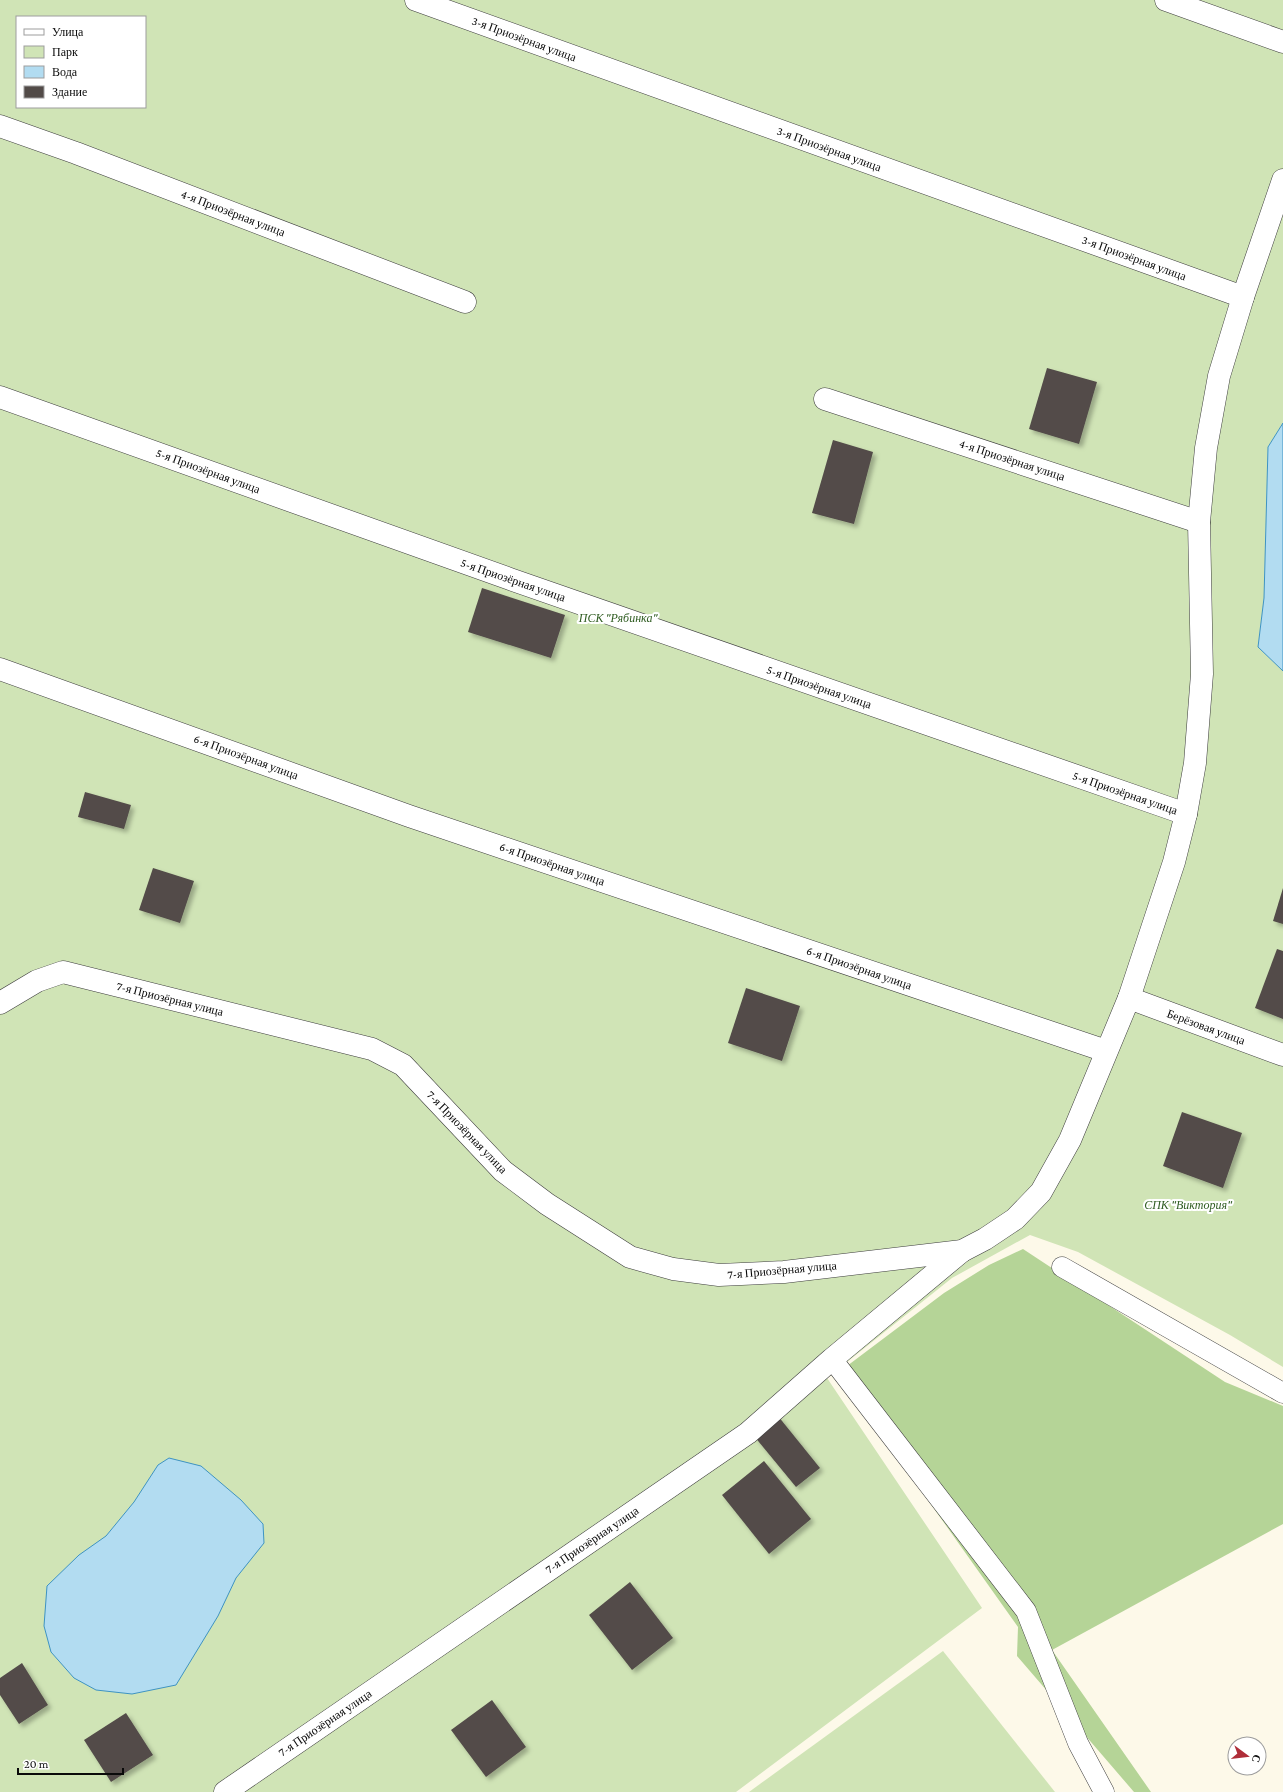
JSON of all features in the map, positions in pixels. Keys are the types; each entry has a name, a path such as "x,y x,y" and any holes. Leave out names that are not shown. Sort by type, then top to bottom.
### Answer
{"street":[{"name":"3-я Приозёрная улица","path":"416,0 1243,297"},
{"path":"1166,0 1283,42"},
{"name":"4-я Приозёрная улица","path":"0,126 76,153 465,302"},
{"name":"7-я Приозёрная улица","path":"225,1792 748,1434 832,1359 962,1250 985,1239 1015,1220 1041,1192 1070,1140 1128,998 1174,862 1186,814 1195,763 1202,674 1199,522 1206,448 1219,376 1243,297 1283,180"},
{"name":"5-я Приозёрная улица","path":"0,397 510,580 1186,814"},
{"name":"4-я Приозёрная улица","path":"825,399 1199,522"},
{"name":"6-я Приозёрная улица","path":"0,669 409,816 1106,1051"},
{"name":"7-я Приозёрная улица","path":"0,1003 37,981 63,972 372,1049 403,1065 503,1171 547,1204 630,1257 673,1269 719,1275 784,1272 962,1250"},
{"name":"Берёзовая улица","path":"1128,998 1283,1055"}],"lane":[{"path":"1062,1267 1283,1393"},
{"path":"832,1359 1026,1611 1078,1743 1104,1792"}],"green space":[{"name":"ПСК \"Рябинка\"","path":"0,0 1283,0 1283,423 1268,447 1264,598 1258,647 1283,671 1283,1367 1230,1335 1078,1252 1030,1235 952,1278 827,1378 982,1608 736,1792 0,1792"},
{"path":"1023,1249 1225,1382 1283,1406 1283,1524 1052,1650 1151,1792 1134,1792 1017,1656 1018,1627 847,1386 847,1366 944,1293 989,1265"},
{"path":"943,1651 1055,1792 749,1792"}],"water":[{"path":"1283,423 1283,671 1258,647 1264,598 1268,447"},
{"path":"169,1458 201,1466 241,1500 263,1524 264,1543 236,1578 218,1616 176,1685 132,1694 96,1690 74,1678 51,1652 44,1626 47,1586 79,1555 106,1536 134,1502 158,1465"}],"building":[{"path":"1047,368 1097,382 1079,444 1029,429"},
{"path":"833,440 873,452 854,524 812,513"},
{"path":"482,588 565,615 551,658 468,632"},
{"path":"85,792 131,805 124,829 78,817"},
{"path":"153,868 194,881 180,923 139,910"},
{"path":"1283,888 1283,924 1273,921"},
{"path":"1277,949 1283,951 1283,1019 1255,1008"},
{"path":"746,988 800,1006 782,1061 728,1043"},
{"path":"1182,1112 1242,1133 1223,1188 1163,1166"},
{"path":"778,1416 820,1468 796,1487 754,1436"},
{"path":"764,1461 811,1519 769,1554 722,1495"},
{"path":"630,1582 673,1638 632,1670 589,1615"},
{"path":"22,1663 48,1705 19,1724 0,1695 0,1678"},
{"path":"492,1700 526,1747 486,1777 451,1730"},
{"path":"126,1713 153,1755 111,1782 84,1740"}],"park label":[{"name":"СПК \"Виктория\"","path":"1188,1205"}]}
